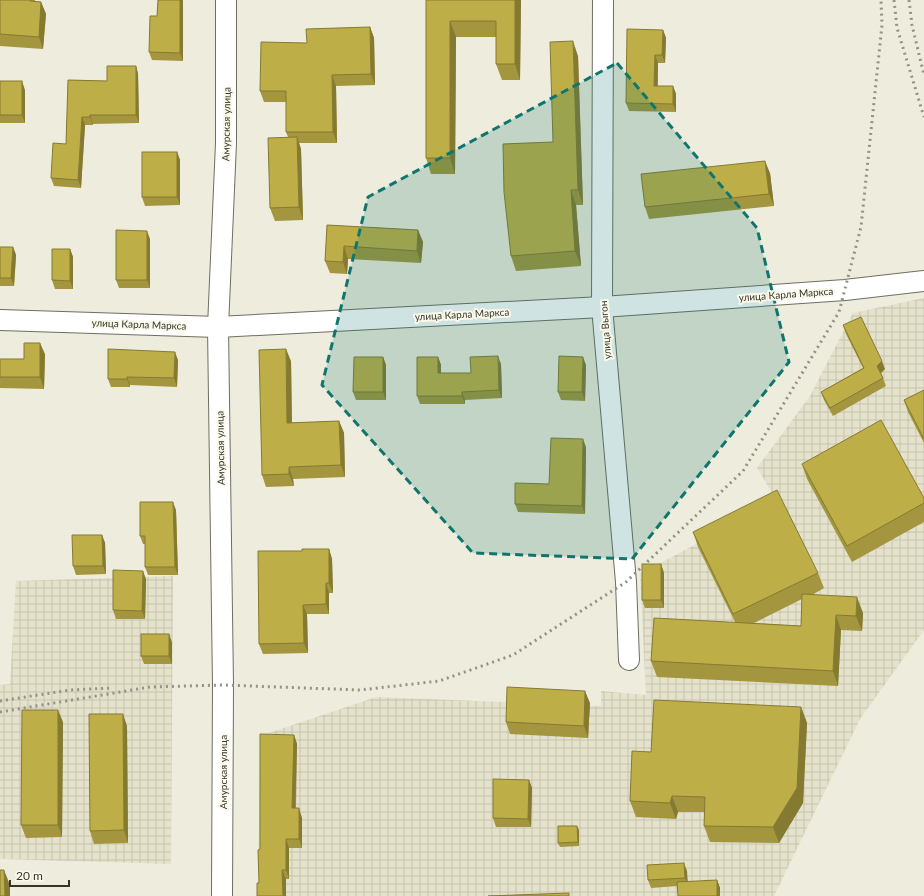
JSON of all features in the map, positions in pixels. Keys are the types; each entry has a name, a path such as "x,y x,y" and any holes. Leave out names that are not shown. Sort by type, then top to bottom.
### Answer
{"street":[{"name":"Амурская улица","path":"222,896 224,685 218,326 226,143 226,0"},
{"name":"улица Выгон","path":"603,0 602,307 626,582 629,660"},
{"name":"улица Карла Маркса","path":"0,320 218,326 602,307 845,290 924,281"}],"highlighted area":[{"path":"617,63 757,228 789,362 632,559 473,553 322,385 368,197"}],"shaded area":[{"path":"924,298 924,630 860,719 774,896 258,896 260,736 376,697 601,706 601,691 646,695 640,574 777,501 757,468 810,396 853,313"},
{"path":"173,576 171,864 0,859 0,685 10,684 16,581"}],"building":[{"path":"0,0 30,0 41,2 39,37 0,34"},
{"path":"158,0 180,0 180,53 149,52 150,16 157,16"},
{"path":"426,0 515,0 515,64 496,64 496,21 450,21 450,158 426,158"},
{"path":"370,27 371,74 332,75 333,132 286,132 286,91 260,91 261,42 307,43 306,29"},
{"path":"627,29 663,30 662,55 655,55 654,86 673,86 673,104 626,103"},
{"path":"573,41 578,190 571,190 575,251 511,256 504,192 503,144 553,142 550,42"},
{"path":"107,66 136,66 136,115 90,115 90,117 82,117 78,180 51,178 53,143 66,144 68,80 107,81"},
{"path":"0,81 22,81 22,115 0,115"},
{"path":"297,137 299,207 270,208 268,138"},
{"path":"142,152 177,152 177,197 142,197"},
{"path":"765,161 769,194 645,207 641,174"},
{"path":"327,225 418,230 417,251 344,246 343,262 325,261"},
{"path":"116,230 147,231 147,280 116,280"},
{"path":"0,247 13,247 11,278 0,278"},
{"path":"52,249 70,249 70,281 52,280"},
{"path":"861,317 882,361 877,366 883,378 830,408 821,392 864,368 843,325"},
{"path":"24,343 40,343 40,377 0,377 0,359 24,359"},
{"path":"108,349 175,352 174,378 127,377 127,379 108,379"},
{"path":"286,349 287,423 339,421 341,465 289,467 289,474 262,475 259,350"},
{"path":"498,356 499,390 462,392 462,396 417,396 417,357 438,357 438,373 471,373 470,357"},
{"path":"559,356 583,357 582,392 558,392"},
{"path":"354,357 383,357 383,392 353,392"},
{"path":"924,390 924,439 904,400"},
{"path":"881,420 924,498 924,503 847,546 802,464"},
{"path":"551,438 583,439 582,506 515,504 515,483 549,484"},
{"path":"777,490 818,573 733,614 693,532"},
{"path":"140,502 173,502 175,567 145,567 145,536 140,536"},
{"path":"72,535 102,535 103,566 73,566"},
{"path":"302,549 329,549 329,583 326,583 326,604 303,605 304,643 259,644 258,551 302,551"},
{"path":"642,564 661,564 661,600 642,600"},
{"path":"113,570 143,571 142,611 113,610"},
{"path":"802,594 857,597 856,616 836,615 833,671 651,661 654,618 801,626"},
{"path":"141,634 169,634 169,656 141,656"},
{"path":"507,687 585,691 584,726 506,722"},
{"path":"654,700 801,707 797,788 773,827 704,826 705,797 672,796 670,803 630,801 632,751 651,752"},
{"path":"22,710 58,710 58,825 21,825"},
{"path":"89,714 123,714 124,830 90,831"},
{"path":"260,734 294,735 292,808 299,808 299,839 286,839 286,870 282,870 283,896 257,896 257,883 259,883 258,850 260,849"},
{"path":"493,779 529,780 528,819 493,818"},
{"path":"558,826 577,826 578,842 558,843"},
{"path":"684,863 685,878 648,880 647,865"},
{"path":"0,870 4,870 5,896 0,896"},
{"path":"717,880 717,896 678,896 677,882"},
{"path":"569,893 569,896 488,896"}],"railway":[{"path":"0,712 150,687 223,685 360,690 439,681 513,655 626,582 743,471 839,312 861,227 882,25 881,0"},
{"path":"894,0 897,28 924,117"},
{"path":"909,0 912,25 924,75"},
{"path":"0,701 70,690 112,688"}]}
